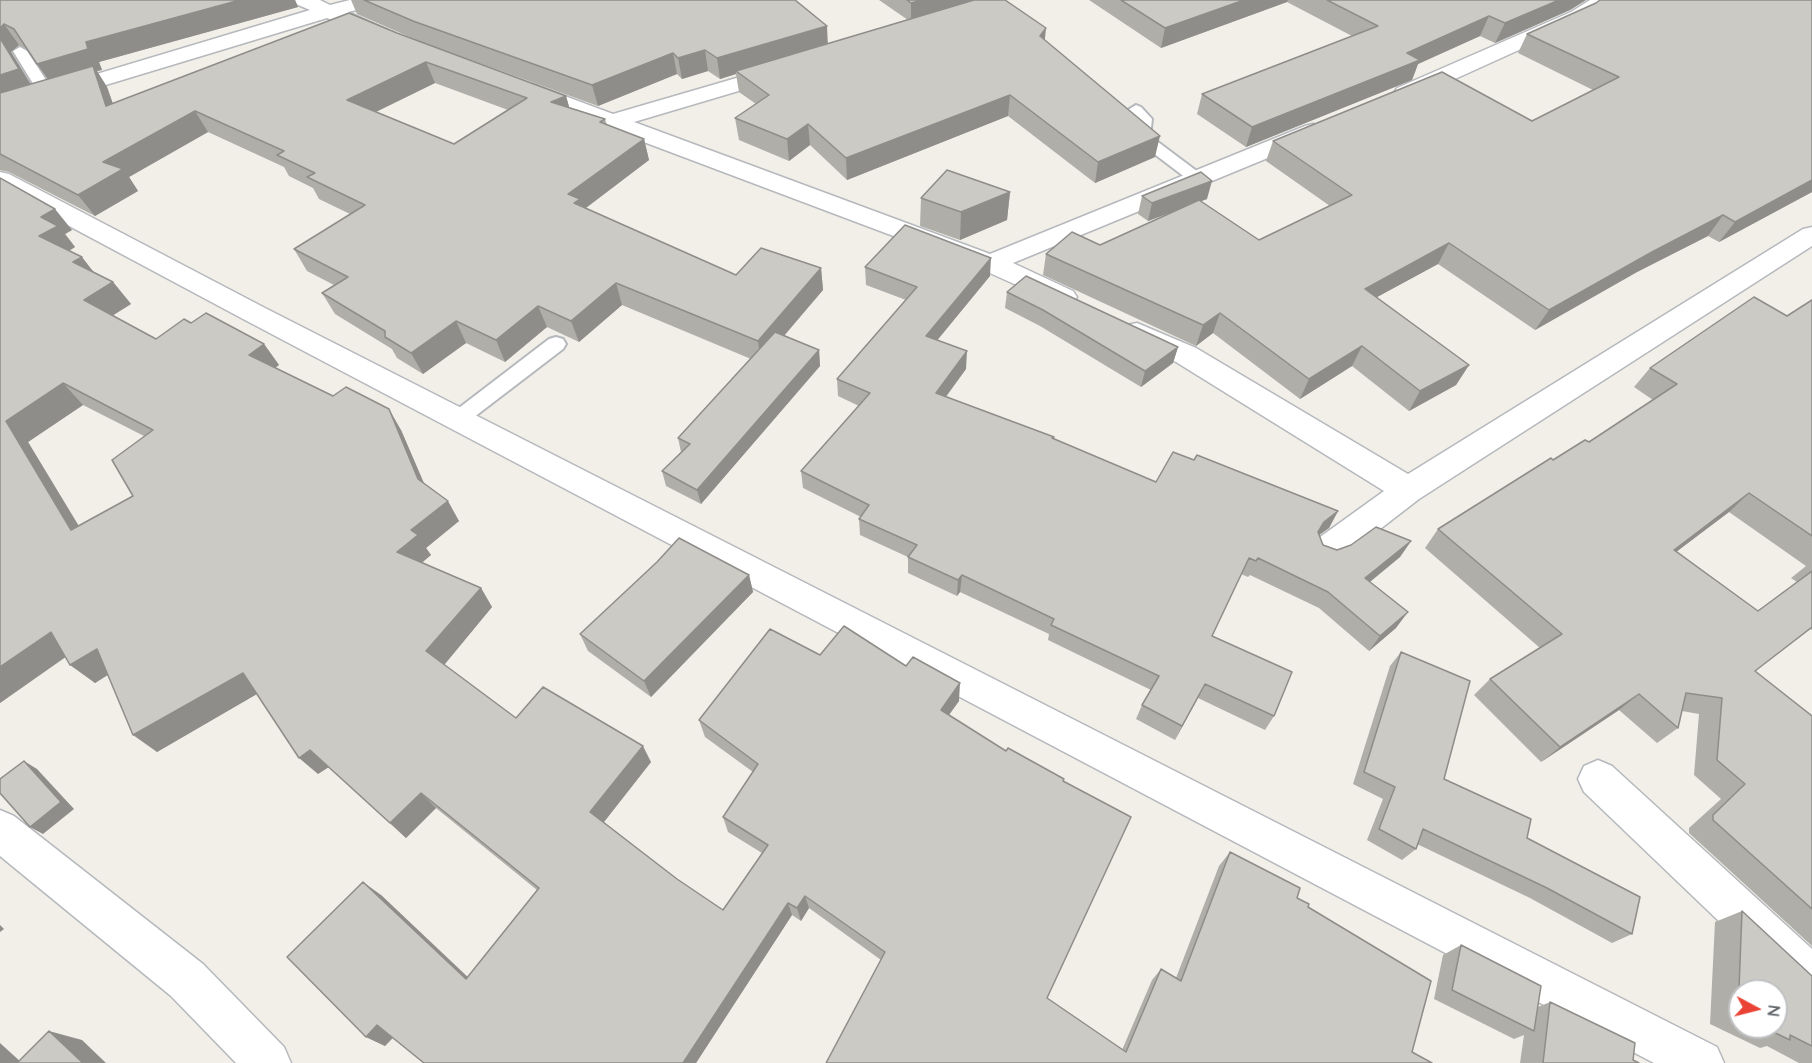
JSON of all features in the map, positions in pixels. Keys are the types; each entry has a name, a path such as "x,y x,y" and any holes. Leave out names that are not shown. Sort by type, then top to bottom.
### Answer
{"street":[{"path":"303,0 402,44"},
{"path":"0,110 328,11 376,0"},
{"path":"1386,101 1535,36 1578,16 1604,0"},
{"path":"614,121 796,66"},
{"path":"502,81 990,263 1083,306"},
{"path":"990,263 1333,122"},
{"path":"0,179 1701,1063"},
{"path":"1328,550 1408,490 1812,235"},
{"path":"1114,321 1186,355 1408,490"},
{"path":"1598,779 1812,979"},
{"path":"0,830 187,980 268,1063"}],"lane":[{"path":"20,51 48,95"},
{"path":"1136,110 1143,118 1142,137 1196,178"},
{"path":"458,419 556,344"}],"building":[{"path":"0,0 240,0 86,42 88,49 37,64 14,29 4,24 0,28"},
{"path":"364,0 795,0 827,26 717,58 705,50 678,58 673,53 592,85 413,21"},
{"path":"974,0 1005,0 1046,28 1040,36 1160,136 1098,162 1010,95 846,158 808,124 787,139 735,118 769,95 736,71"},
{"path":"1121,0 1244,0 1165,28"},
{"path":"1327,0 1559,0 1505,23 1489,16 1407,53 1420,60 1252,127 1202,94 1378,26"},
{"path":"1600,0 1812,0 1812,180 1735,222 1723,215 1549,310 1449,243 1365,289 1469,365 1420,391 1362,346 1309,379 1220,313 1203,325 1046,254 1072,232 1100,245 1199,200 1259,240 1352,195 1273,141 1442,72 1532,121 1619,77 1527,34"},
{"path":"349,13 566,96 551,102 605,119 600,122 644,139 568,194 580,199 574,203 736,275 761,248 821,268 758,341 616,283 571,321 538,306 496,340 456,321 411,353 385,337 385,331 322,293 348,277 294,249 365,205 307,177 315,173 277,155 284,151 195,111 103,162 123,169 78,195 0,154 0,93 93,66 106,106","holes":["426,62 527,98 454,144 347,100"]},
{"path":"0,38 19,69 0,75"},
{"path":"947,170 1010,192 961,212 921,198"},
{"path":"1201,172 1212,181 1152,203 1142,196"},
{"path":"0,178 55,209 41,217 58,226 39,236 82,257 73,262 113,282 84,300 156,339 184,319 191,323 206,313 264,344 249,355 333,396 346,387 389,409 418,479 448,501 411,530 418,535 397,552 481,588 426,651 516,718 543,687 643,746 590,812 677,879 723,910 768,845 723,817 758,764 699,720 770,629 820,655 844,626 906,666 913,657 960,683 941,710 1006,751 1008,748 1064,779 1063,781 1131,817 1047,998 1126,1052 1161,969 1181,981 1230,852 1300,888 1297,898 1309,904 1308,907 1431,981 1412,1052 1432,1063 826,1063 885,952 805,896 797,908 788,903 683,1063 424,1063 377,1025 366,1037 287,957 363,882 466,979 539,888 421,793 390,823 310,750 299,758 243,673 133,735 97,649 70,665 51,632 0,667","holes":["63,383 153,430 112,460 133,496 71,530 6,421"]},
{"path":"905,225 991,258 926,336 967,351 936,393 1054,437 1052,438 1156,482 1173,452 1194,460 1197,455 1338,511 1324,522 1318,532 1323,545 1337,550 1351,545 1376,527 1411,541 1365,578 1408,612 1380,636 1328,592 1258,558 1256,561 1249,558 1212,636 1292,672 1274,716 1205,684 1182,726 1142,705 1159,676 1051,625 1054,619 962,575 958,580 908,557 917,545 859,519 869,505 801,471 870,393 837,379 917,287 865,267"},
{"path":"1026,276 1178,347 1145,371 1043,310 1007,292"},
{"path":"1754,297 1787,316 1812,300 1812,536 1749,493 1674,550 1758,611 1812,571 1812,627 1755,671 1812,716 1812,909 1713,820 1713,815 1745,784 1717,760 1722,698 1686,693 1678,728 1639,694 1560,747 1490,679 1562,634 1438,529 1551,458 1553,460 1585,440 1589,442 1677,384 1650,368"},
{"path":"775,332 819,350 697,490 662,471 690,444 678,438"},
{"path":"679,538 749,575 644,681 580,634 657,562"},
{"path":"1401,652 1470,681 1444,779 1531,819 1527,838 1640,897 1632,934 1547,888 1423,829 1416,849 1379,829 1395,787 1364,772"},
{"path":"24,761 61,802 30,827 0,793 0,779"},
{"path":"1742,911 1812,976 1812,1046 1790,1035 1790,1040 1788,1039 1788,979 1739,979"},
{"path":"1461,945 1541,986 1534,1031 1452,990"},
{"path":"1550,1002 1635,1043 1633,1060 1639,1063 1543,1063"},
{"path":"49,1031 83,1063 17,1063"}]}
